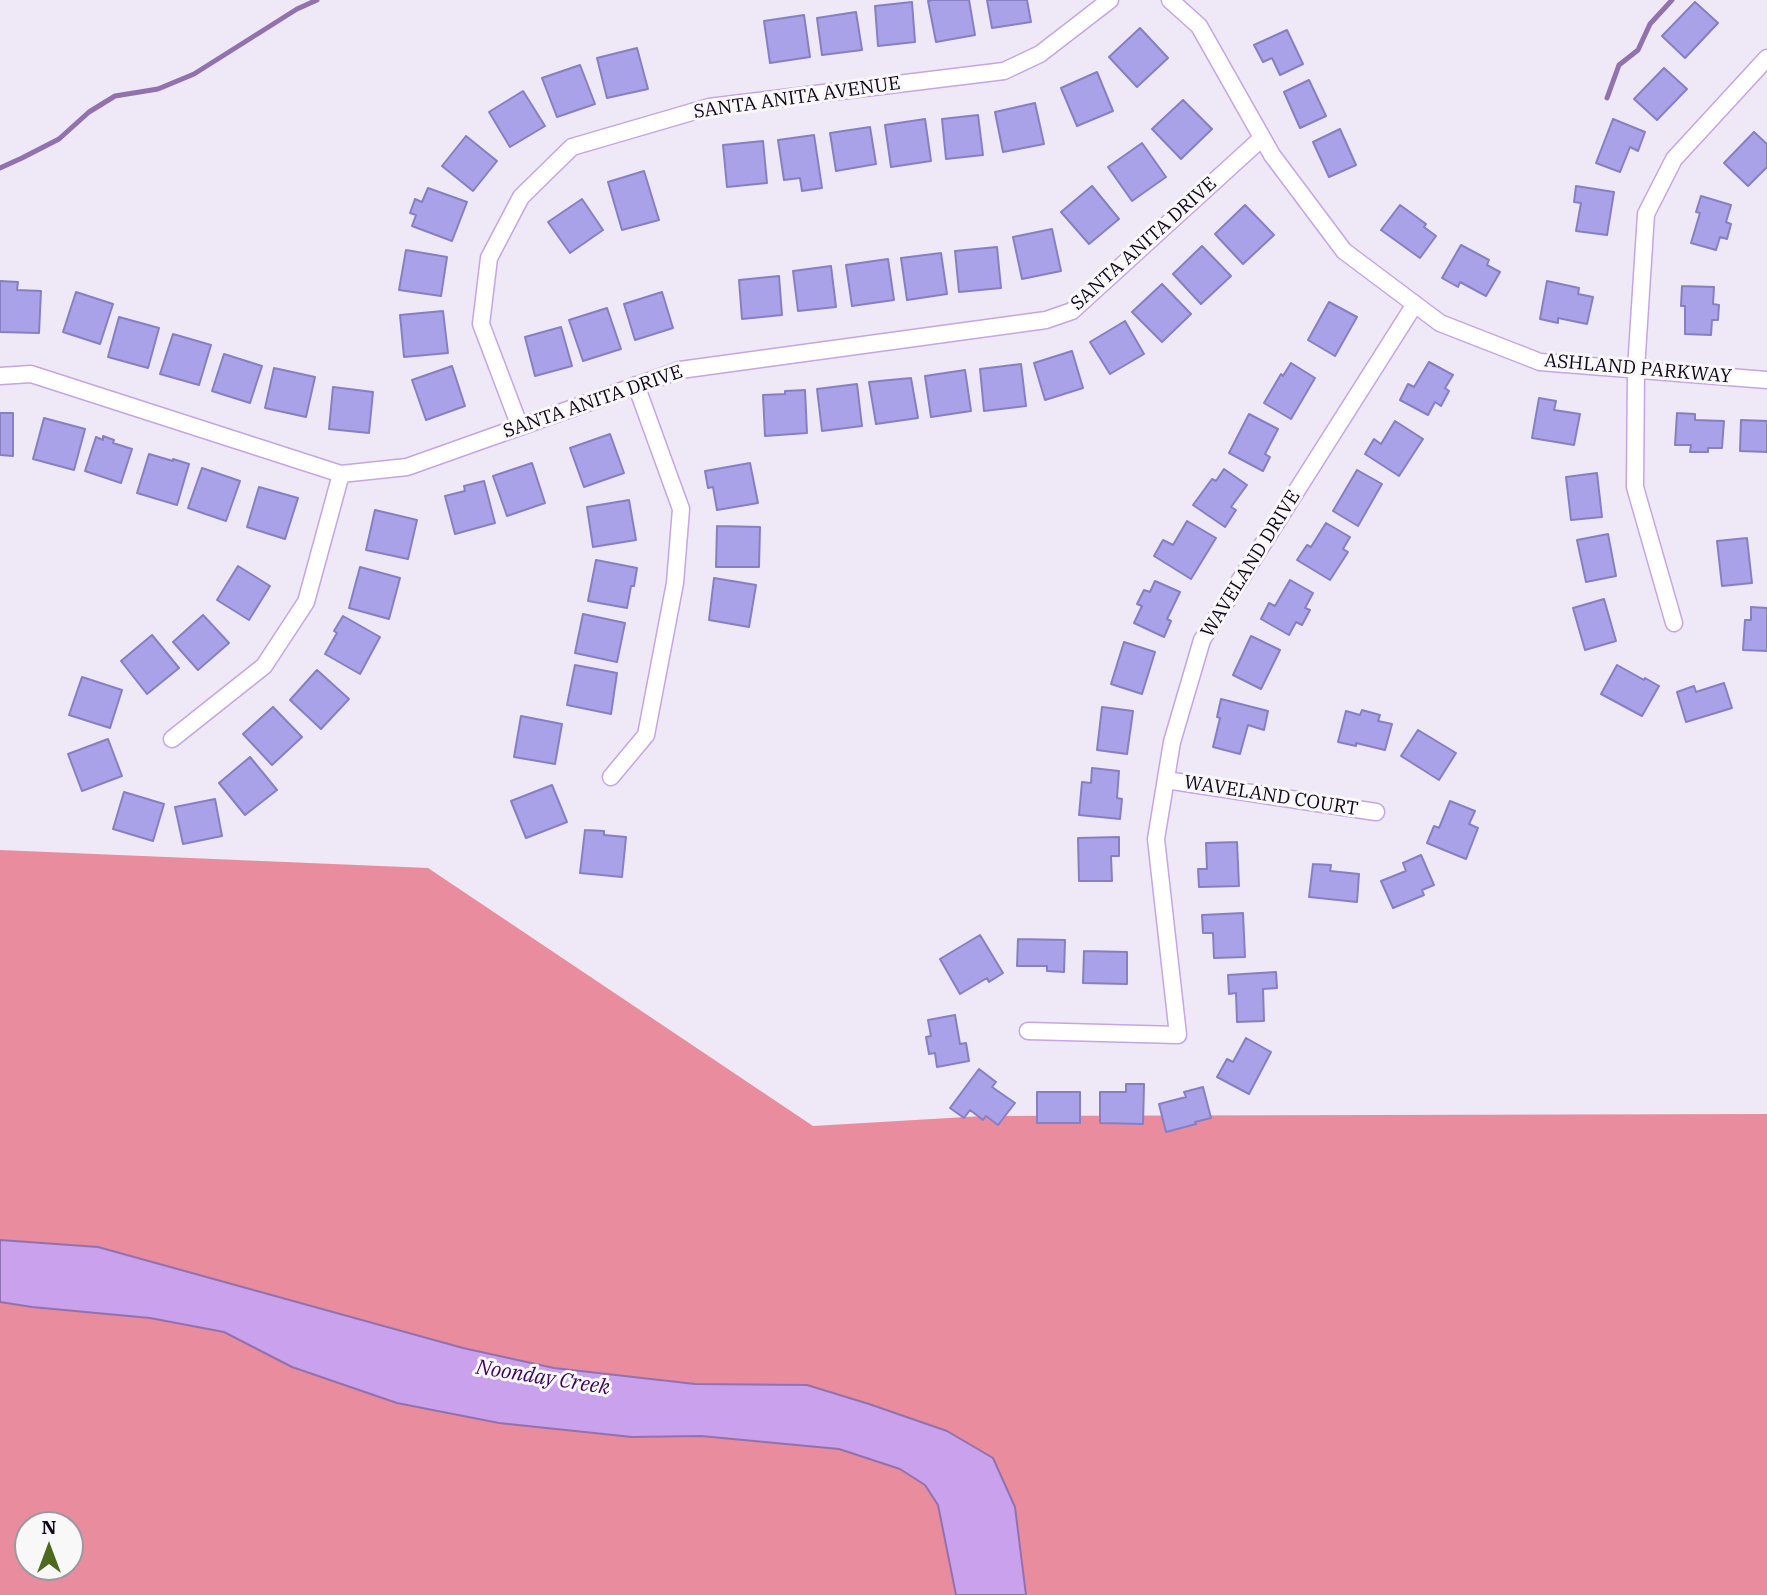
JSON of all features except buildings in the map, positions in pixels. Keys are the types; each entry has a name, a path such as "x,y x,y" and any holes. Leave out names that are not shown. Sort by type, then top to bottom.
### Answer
{"street":[{"name":"SANTA ANITA AVENUE","path":"520,427 481,324 489,258 521,197 572,147 709,107 1004,71 1040,54 1110,0"},
{"name":"ASHLAND PARKWAY","path":"1170,0 1199,26 1272,155 1344,251 1440,323 1540,362 1767,380"},
{"path":"1674,623 1635,486 1636,369 1646,214 1675,159 1767,58"},
{"name":"SANTA ANITA DRIVE","path":"0,376 31,374 341,474 407,467 680,370 1046,320 1072,311 1262,138"},
{"name":"WAVELAND DRIVE","path":"1028,1031 1178,1035 1156,839 1172,742 1202,640 1415,304"},
{"path":"611,777 646,735 675,583 681,509 636,385"},
{"path":"172,739 264,666 306,602 341,474"},
{"name":"WAVELAND COURT","path":"1166,780 1376,812"}],"shaded area":[{"path":"0,850 428,868 813,1126 983,1116 1767,1114 1767,1595 0,1595"}],"water":[{"name":"Noonday Creek","path":"0,1240 98,1247 463,1348 554,1368 695,1384 807,1385 869,1404 947,1431 993,1458 1015,1507 1026,1595 956,1595 938,1505 925,1485 900,1469 839,1449 701,1436 632,1437 499,1423 397,1403 292,1367 224,1332 150,1318 0,1302"}],"waterway":[{"path":"0,168 59,139 89,112 115,96 158,89 194,74 297,9 317,0"},
{"path":"1607,98 1619,65 1638,50 1650,24 1672,0"}]}
